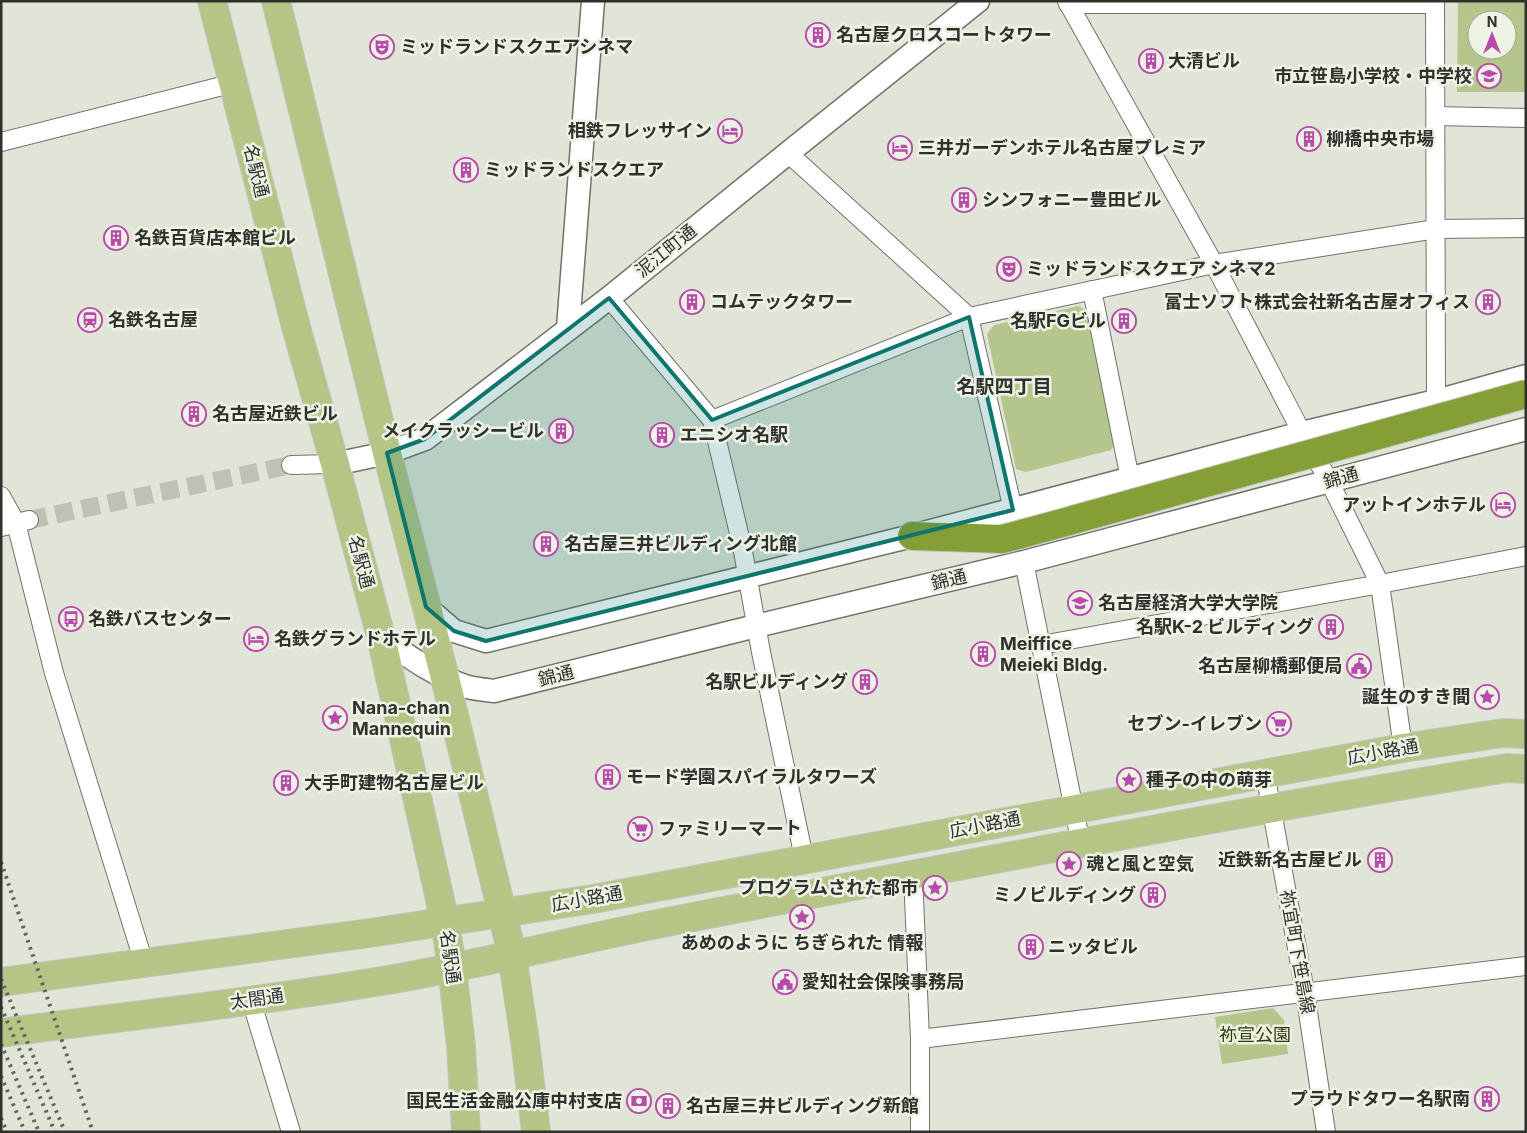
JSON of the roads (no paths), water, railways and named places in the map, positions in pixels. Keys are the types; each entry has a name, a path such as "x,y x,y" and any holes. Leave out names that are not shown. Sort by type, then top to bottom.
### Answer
{"highway":[{"path":"912,536 1003,539 1526,394"}],"main road":[{"name":"名駅通","path":"212,1 296,327 381,637 445,922 461,1046 466,1132"},
{"path":"276,1 512,955 536,1132"},
{"name":"広小路通","path":"445,922 593,898 1403,748 1502,733 1526,734"},
{"name":"広小路通","path":"512,955 600,935 913,874 1272,808 1507,768 1526,769"},
{"path":"1,982 445,922"},
{"name":"太閤通","path":"1,1033 378,982 512,955"}],"street":[{"path":"568,328 593,1"},
{"name":"泥江町通","path":"335,464 387,453 425,439 609,298 978,1"},
{"path":"1403,748 1380,584 1329,481 1214,264 1067,3 1435,3 1436,401"},
{"path":"1,142 234,83"},
{"path":"1436,116 1526,118"},
{"path":"788,153 970,317 1013,510"},
{"path":"712,420 970,317 1214,264 1436,229 1526,228"},
{"path":"1092,290 1130,480"},
{"path":"609,298 712,420 742,546 756,626 804,858"},
{"path":"426,607 454,630 486,641 912,536 1526,376"},
{"name":"錦通","path":"381,637 445,678 469,687 494,692 756,626 1024,562 1526,428"},
{"path":"291,465 335,464"},
{"path":"1,496 16,523 54,673 144,963"},
{"path":"1041,645 1526,556"},
{"path":"1024,562 1081,844"},
{"name":"祢宜町下笹島線","path":"1265,773 1304,992 1326,1132"},
{"path":"913,874 920,1039 920,1132"},
{"path":"920,1039 1526,966"},
{"path":"251,1000 291,1132"}],"tunnel":[{"path":"29,520 291,465"}],"railway":[{"path":"1,862 93,1132"},
{"path":"1,979 65,1132"},
{"path":"1,1007 55,1132"},
{"path":"1,1044 39,1132"},
{"path":"1,1076 25,1132"},
{"path":"1,1118 7,1132"}],"place":[{"name":"名古屋クロスコートタワー","path":"818,35"},
{"name":"ミッドランドスクエアシネマ","path":"382,47"},
{"name":"大清ビル","path":"1151,61"},
{"name":"市立笹島小学校・中学校","path":"1489,76"},
{"name":"相鉄フレッサイン","path":"730,131"},
{"name":"柳橋中央市場","path":"1309,139"},
{"name":"三井ガーデンホテル名古屋プレミア","path":"900,148"},
{"name":"ミッドランドスクエア","path":"466,170"},
{"name":"シンフォニー豊田ビル","path":"964,200"},
{"name":"名鉄百貨店本館ビル","path":"116,238"},
{"name":"ミッドランドスクエア シネマ2","path":"1009,269"},
{"name":"コムテックタワー","path":"692,302"},
{"name":"富士ソフト株式会社新名古屋オフィス","path":"1488,302"},
{"name":"名鉄名古屋","path":"90,320"},
{"name":"名駅FGビル","path":"1124,321"},
{"name":"名古屋近鉄ビル","path":"194,414"},
{"name":"メイクラッシービル","path":"561,431"},
{"name":"エニシオ名駅","path":"662,435"},
{"name":"アットインホテル","path":"1503,505"},
{"name":"名古屋三井ビルディング北館","path":"546,544"},
{"name":"名古屋経済大学大学院","path":"1080,603"},
{"name":"名鉄バスセンター","path":"71,619"},
{"name":"名駅K-2 ビルディング","path":"1331,627"},
{"name":"名鉄グランドホテル","path":"256,639"},
{"name":"Meiffice Meieki Bldg.","path":"983,654"},
{"name":"名古屋柳橋郵便局","path":"1359,666"},
{"name":"名駅ビルディング","path":"865,682"},
{"name":"誕生のすき間","path":"1487,697"},
{"name":"Nana-chan Mannequin","path":"335,718"},
{"name":"セブン-イレブン","path":"1279,724"},
{"name":"モード学園スパイラルタワーズ","path":"608,777"},
{"name":"種子の中の萌芽","path":"1129,780"},
{"name":"大手町建物名古屋ビル","path":"286,783"},
{"name":"ファミリーマート","path":"640,829"},
{"name":"近鉄新名古屋ビル","path":"1380,860"},
{"name":"魂と風と空気","path":"1069,864"},
{"name":"プログラムされた都市","path":"935,888"},
{"name":"ミノビルディング","path":"1153,895"},
{"name":"あめのように ちぎられた 情報","path":"802,917"},
{"name":"ニッタビル","path":"1031,947"},
{"name":"愛知社会保険事務局","path":"785,982"},
{"name":"プラウドタワー名駅南","path":"1487,1099"},
{"name":"国民生活金融公庫中村支店","path":"639,1101"},
{"name":"名古屋三井ビルディング新館","path":"668,1106"}],"district":[{"name":"名駅四丁目","path":"1004,386"}],"park label":[{"name":"祢宣公園","path":"1255,1035"}]}
